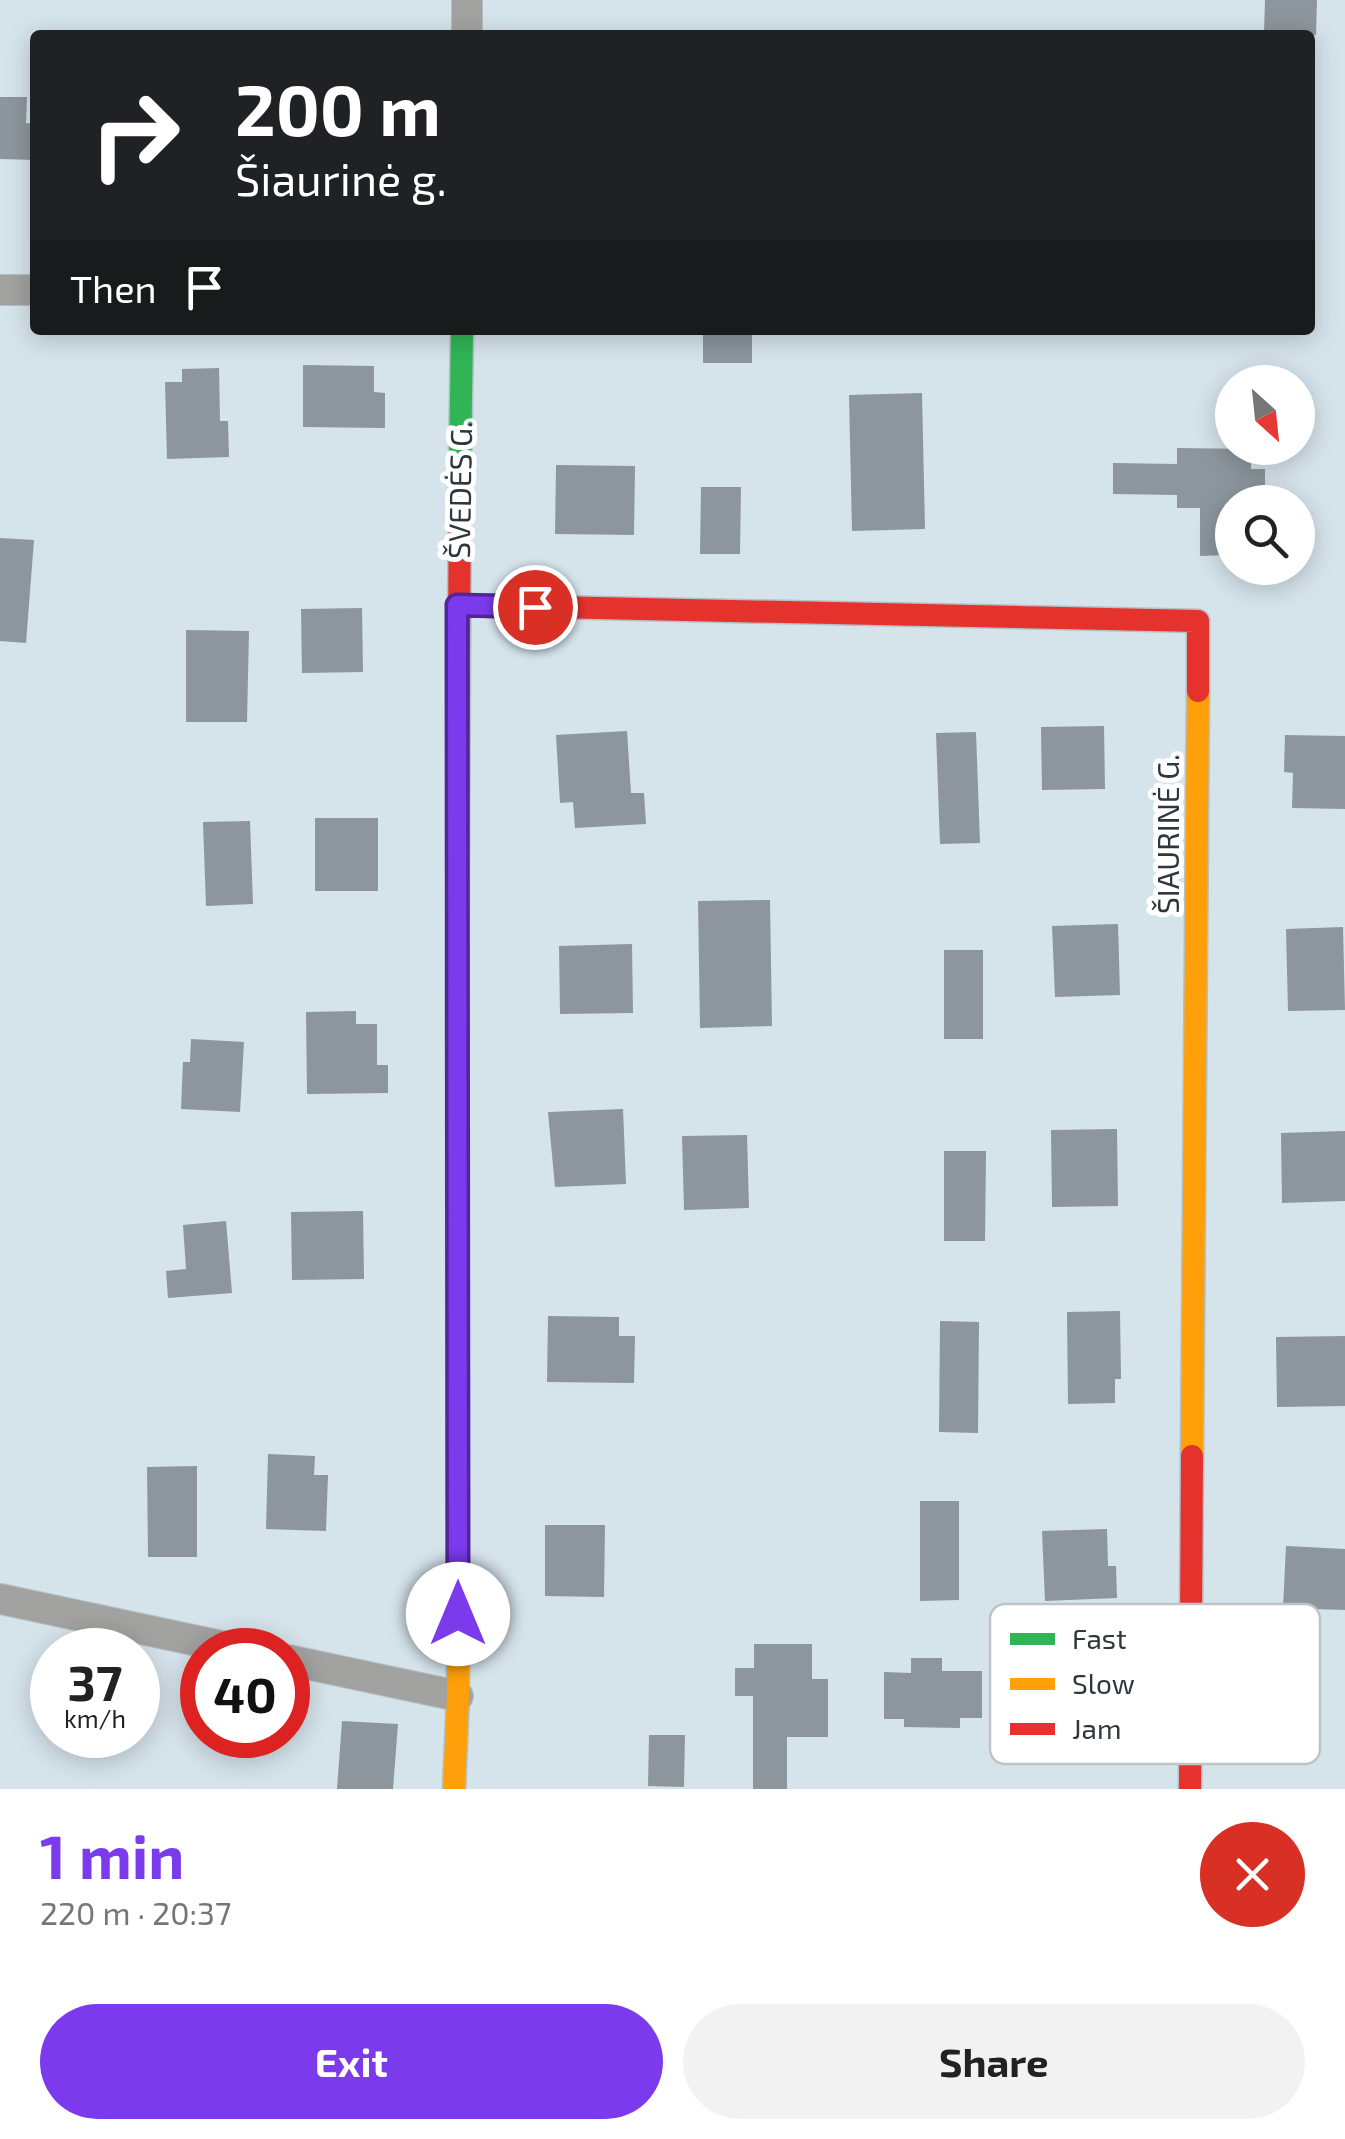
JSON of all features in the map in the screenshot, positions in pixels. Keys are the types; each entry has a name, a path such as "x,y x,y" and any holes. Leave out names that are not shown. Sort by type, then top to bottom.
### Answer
{"street":[{"path":"467,0 467,30"},
{"path":"0,290 30,290"},
{"name":"ŠVEDĖS G.","path":"454,1789 458,1696 457,605 462,335"},
{"name":"ŠIAURINĖ G.","path":"457,605 1198,621 1191,1604"},
{"path":"0,1600 180,1638"},
{"path":"310,1665 458,1696"},
{"name":"ŠIAURINĖ G.","path":"1190,1764 1190,1789"}],"building":[{"path":"1265,0 1317,0 1316,35 1315,30 1264,30"},
{"path":"0,97 27,97 30,160 0,159"},
{"path":"703,335 752,335 752,363 703,363"},
{"path":"303,365 374,366 374,392 385,393 385,428 303,427"},
{"path":"219,368 220,421 228,421 229,457 167,459 165,382 182,382 182,369"},
{"path":"922,393 925,529 852,531 849,395"},
{"path":"1177,448 1215,449 1215,465 1265,469 1265,485 1215,485 1215,556 1200,556 1200,508 1177,508 1177,495 1113,494 1113,463 1177,464"},
{"path":"556,465 635,466 634,535 555,534"},
{"path":"701,487 741,487 740,554 700,554"},
{"path":"0,538 34,540 26,643 0,641"},
{"path":"362,608 363,672 302,673 301,609"},
{"path":"186,630 249,631 247,722 186,722"},
{"path":"1104,726 1105,789 1042,790 1041,727"},
{"path":"627,731 631,793 644,793 646,824 575,828 573,802 560,803 556,735"},
{"path":"976,732 980,843 940,844 936,733"},
{"path":"1285,735 1345,736 1345,809 1292,808 1293,773 1284,772"},
{"path":"315,818 378,818 378,891 315,891"},
{"path":"250,821 253,904 206,906 203,822"},
{"path":"770,900 772,1026 700,1028 698,901"},
{"path":"1118,924 1120,995 1055,997 1052,926"},
{"path":"1343,927 1345,1010 1288,1011 1286,929"},
{"path":"632,944 633,1013 560,1014 559,946"},
{"path":"944,950 983,950 983,1039 944,1039"},
{"path":"356,1011 356,1024 377,1024 377,1065 388,1065 388,1093 307,1094 306,1012"},
{"path":"191,1039 244,1042 240,1112 181,1109 183,1062 190,1062"},
{"path":"623,1109 626,1184 555,1187 548,1112"},
{"path":"1117,1129 1118,1206 1052,1207 1051,1130"},
{"path":"1345,1131 1345,1201 1282,1203 1281,1133"},
{"path":"747,1135 749,1208 684,1210 682,1136"},
{"path":"944,1151 986,1151 985,1241 944,1241"},
{"path":"363,1211 364,1279 292,1280 291,1212"},
{"path":"226,1221 232,1293 168,1298 166,1271 186,1269 183,1225"},
{"path":"1120,1311 1121,1379 1115,1379 1115,1403 1068,1404 1067,1312"},
{"path":"548,1316 619,1317 619,1336 635,1336 634,1383 547,1382"},
{"path":"940,1321 979,1322 978,1433 939,1432"},
{"path":"1345,1336 1345,1406 1277,1407 1276,1337"},
{"path":"268,1454 315,1456 314,1475 328,1475 326,1531 266,1529"},
{"path":"197,1466 197,1557 148,1557 147,1467"},
{"path":"920,1501 959,1501 959,1600 920,1601"},
{"path":"545,1525 605,1525 604,1597 545,1596"},
{"path":"1107,1529 1108,1566 1116,1566 1117,1598 1045,1601 1042,1531"},
{"path":"1286,1546 1345,1549 1345,1610 1320,1609 1320,1604 1283,1604"},
{"path":"754,1644 812,1644 812,1679 828,1679 828,1737 787,1737 787,1789 753,1789 753,1696 735,1696 735,1668 754,1668"},
{"path":"911,1658 942,1658 942,1671 982,1671 982,1718 960,1718 960,1728 904,1727 904,1719 884,1719 884,1672 911,1673"},
{"path":"342,1721 398,1724 393,1789 337,1789"},
{"path":"649,1735 685,1735 684,1787 648,1786"}],"traffic: fast":[{"path":"460,464 462,335"}],"traffic: slow":[{"path":"1192,1456 1198,691"},
{"path":"454,1789 458,1696 457,1025"}],"traffic: jam":[{"path":"457,1025 460,464"},
{"path":"457,605 1198,621 1198,691"},
{"path":"1191,1604 1192,1456"},
{"path":"1190,1764 1190,1789"}],"route":[{"path":"458,1614 457,605 535,607"}]}
